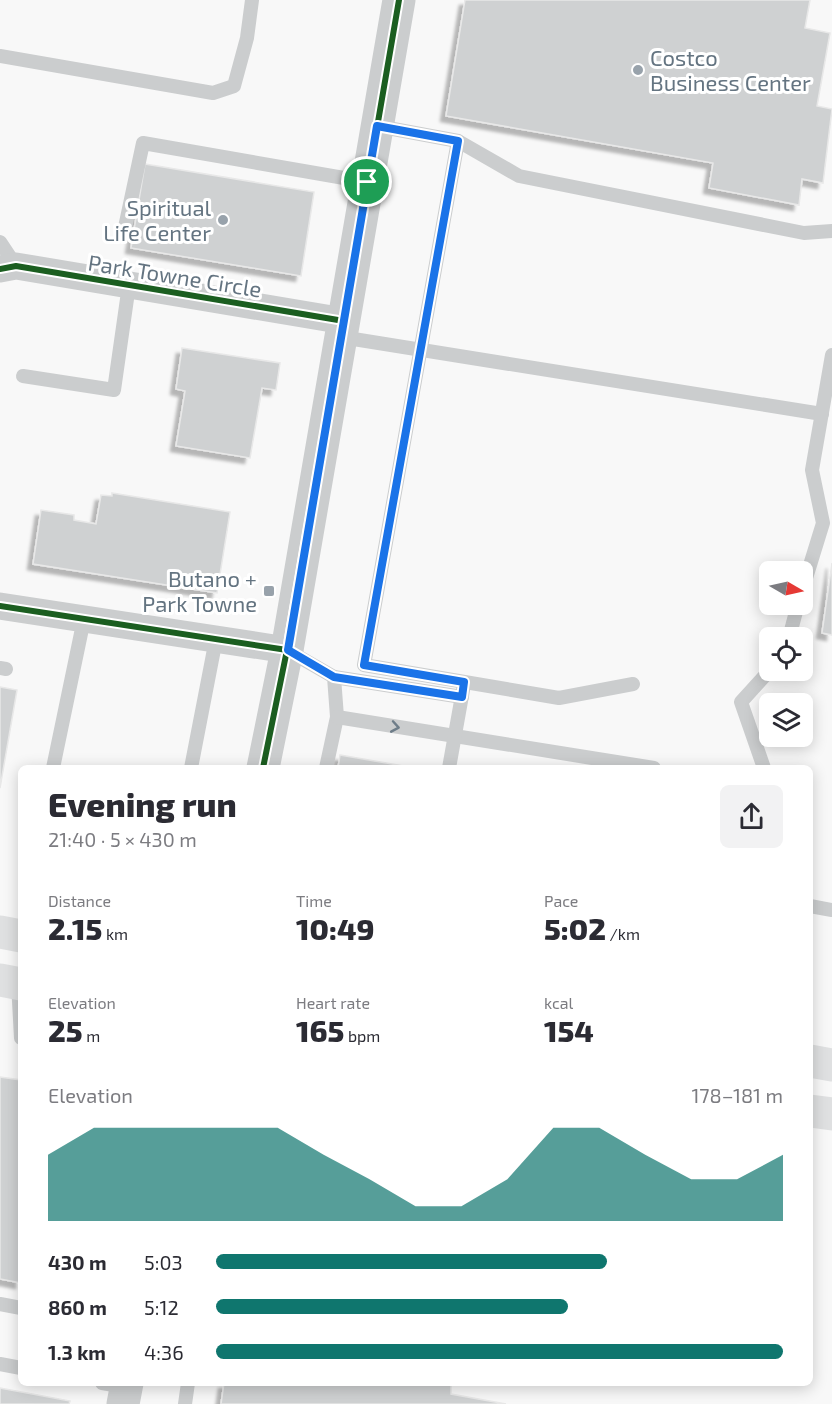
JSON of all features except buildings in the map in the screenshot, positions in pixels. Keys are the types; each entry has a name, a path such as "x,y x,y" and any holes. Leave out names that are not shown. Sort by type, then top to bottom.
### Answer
{"main road":[{"path":"0,933 18,936"},
{"path":"813,1062 832,1065"},
{"path":"813,1111 832,1114"}],"street":[{"path":"263,765 288,650 399,0"},
{"name":"Park Towne Circle","path":"8,268 129,285 343,329"},
{"path":"0,606 288,650"}],"lane":[{"path":"0,56 213,93 234,86 247,38 252,0"},
{"path":"377,126 458,141 519,176 804,232 832,231"},
{"path":"458,141 364,665 559,698 633,684"},
{"path":"124,232 143,143 367,182"},
{"path":"0,242 8,268"},
{"path":"23,376 114,390 129,285"},
{"path":"343,329 421,350 822,414"},
{"path":"811,561 823,523 812,470 832,355"},
{"path":"54,765 84,619"},
{"path":"192,765 216,639"},
{"path":"288,650 334,677 462,697"},
{"path":"327,765 337,717 334,677"},
{"path":"760,681 741,702 763,765"},
{"path":"449,765 464,682"},
{"path":"337,717 635,765"},
{"path":"813,907 832,910"},
{"path":"13,982 18,1017"},
{"path":"0,1304 18,1307"},
{"path":"0,1364 18,1367"},
{"path":"184,1404 187,1386"}],"cycle path":[{"path":"264,765 287,650 399,0"},
{"path":"0,269 16,266 344,321"},
{"path":"0,606 287,650"}],"place":[{"name":"Costco Business Center","path":"638,70"},
{"name":"Spiritual Life Center","path":"223,220"},
{"name":"Butano + Park Towne","path":"269,591"}],"route":[{"path":"377,126 458,141 364,665 464,682 462,697 334,677 288,650 367,182 377,126"}]}
